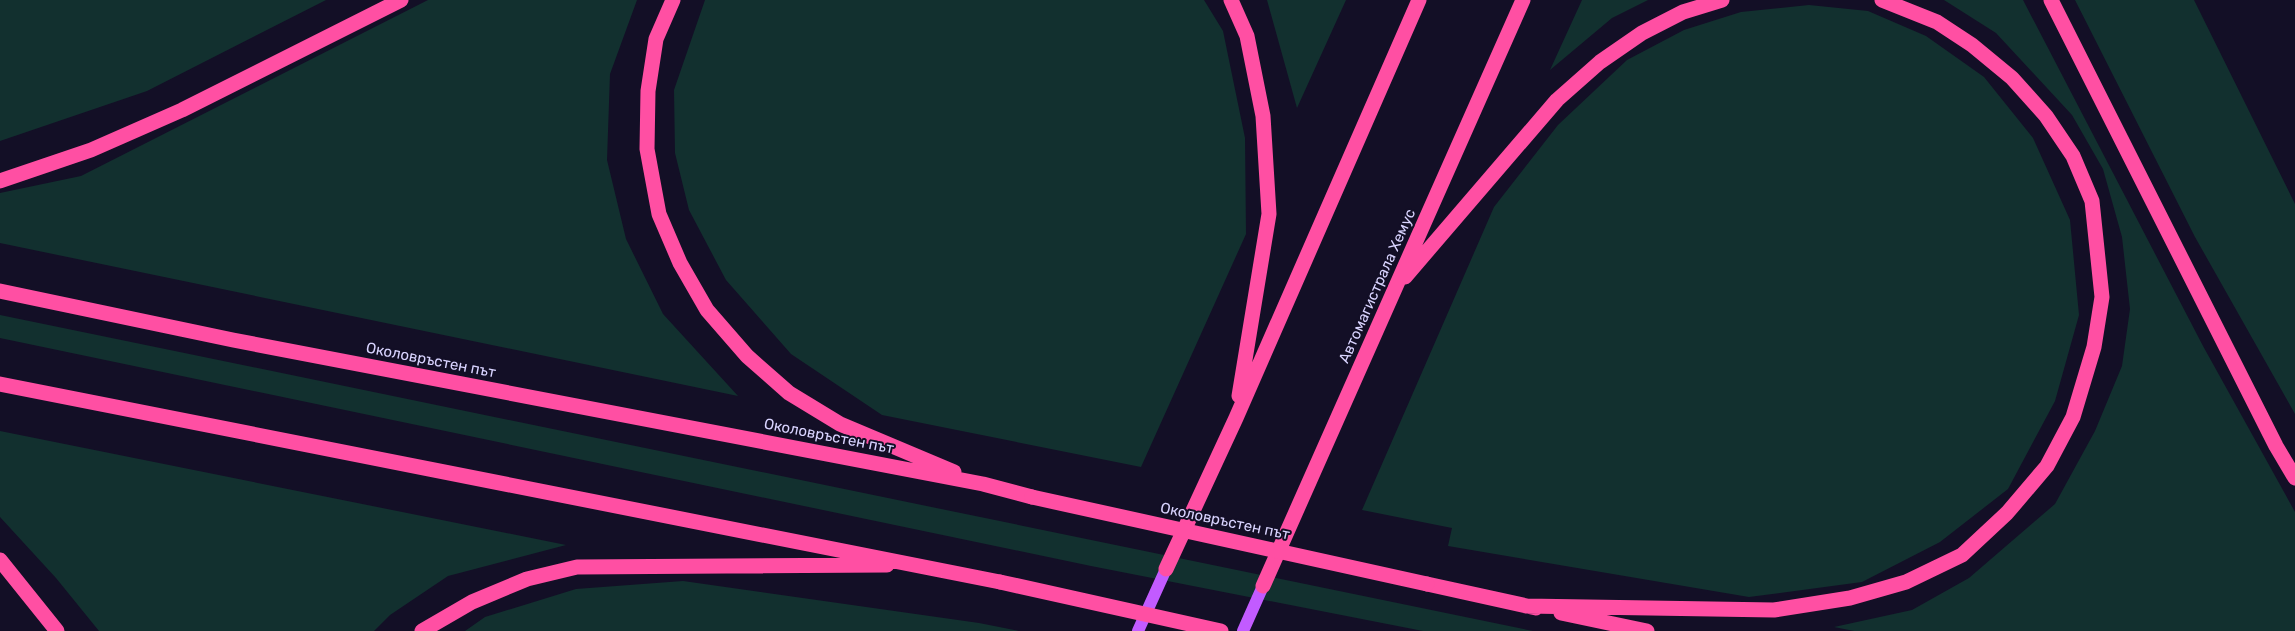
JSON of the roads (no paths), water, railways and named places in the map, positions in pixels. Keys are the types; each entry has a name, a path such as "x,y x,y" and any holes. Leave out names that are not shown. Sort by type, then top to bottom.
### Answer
{"highway":[{"path":"0,181 91,150 182,110 400,0"},
{"path":"674,0 656,39 648,92 647,149 659,214 680,263 707,310 746,356 788,393 840,424 983,484"},
{"path":"1231,0 1247,36 1263,116 1269,214 1236,418"},
{"path":"1166,569 1236,418 1419,0"},
{"name":"Автомагистрала Хемус","path":"1263,586 1523,0"},
{"path":"1394,290 1557,100 1600,62 1642,33 1683,12 1722,0"},
{"path":"1526,606 1774,610 1850,598 1906,582 1962,554 2007,513 2047,466 2073,417 2094,347 2102,297 2092,201 2073,156 2046,116 2012,78 1972,45 1937,22 1882,0"},
{"path":"2051,0 2276,446 2295,478"},
{"name":"Околовръстен път","path":"0,291 233,340 983,484 1032,497 1647,631"},
{"path":"0,384 920,565 1221,631"},
{"path":"0,560 58,631"},
{"path":"422,631 472,602 518,583 577,567 920,565"}],"main road":[{"path":"1138,631 1166,569"},
{"path":"1243,631 1263,586"}]}
